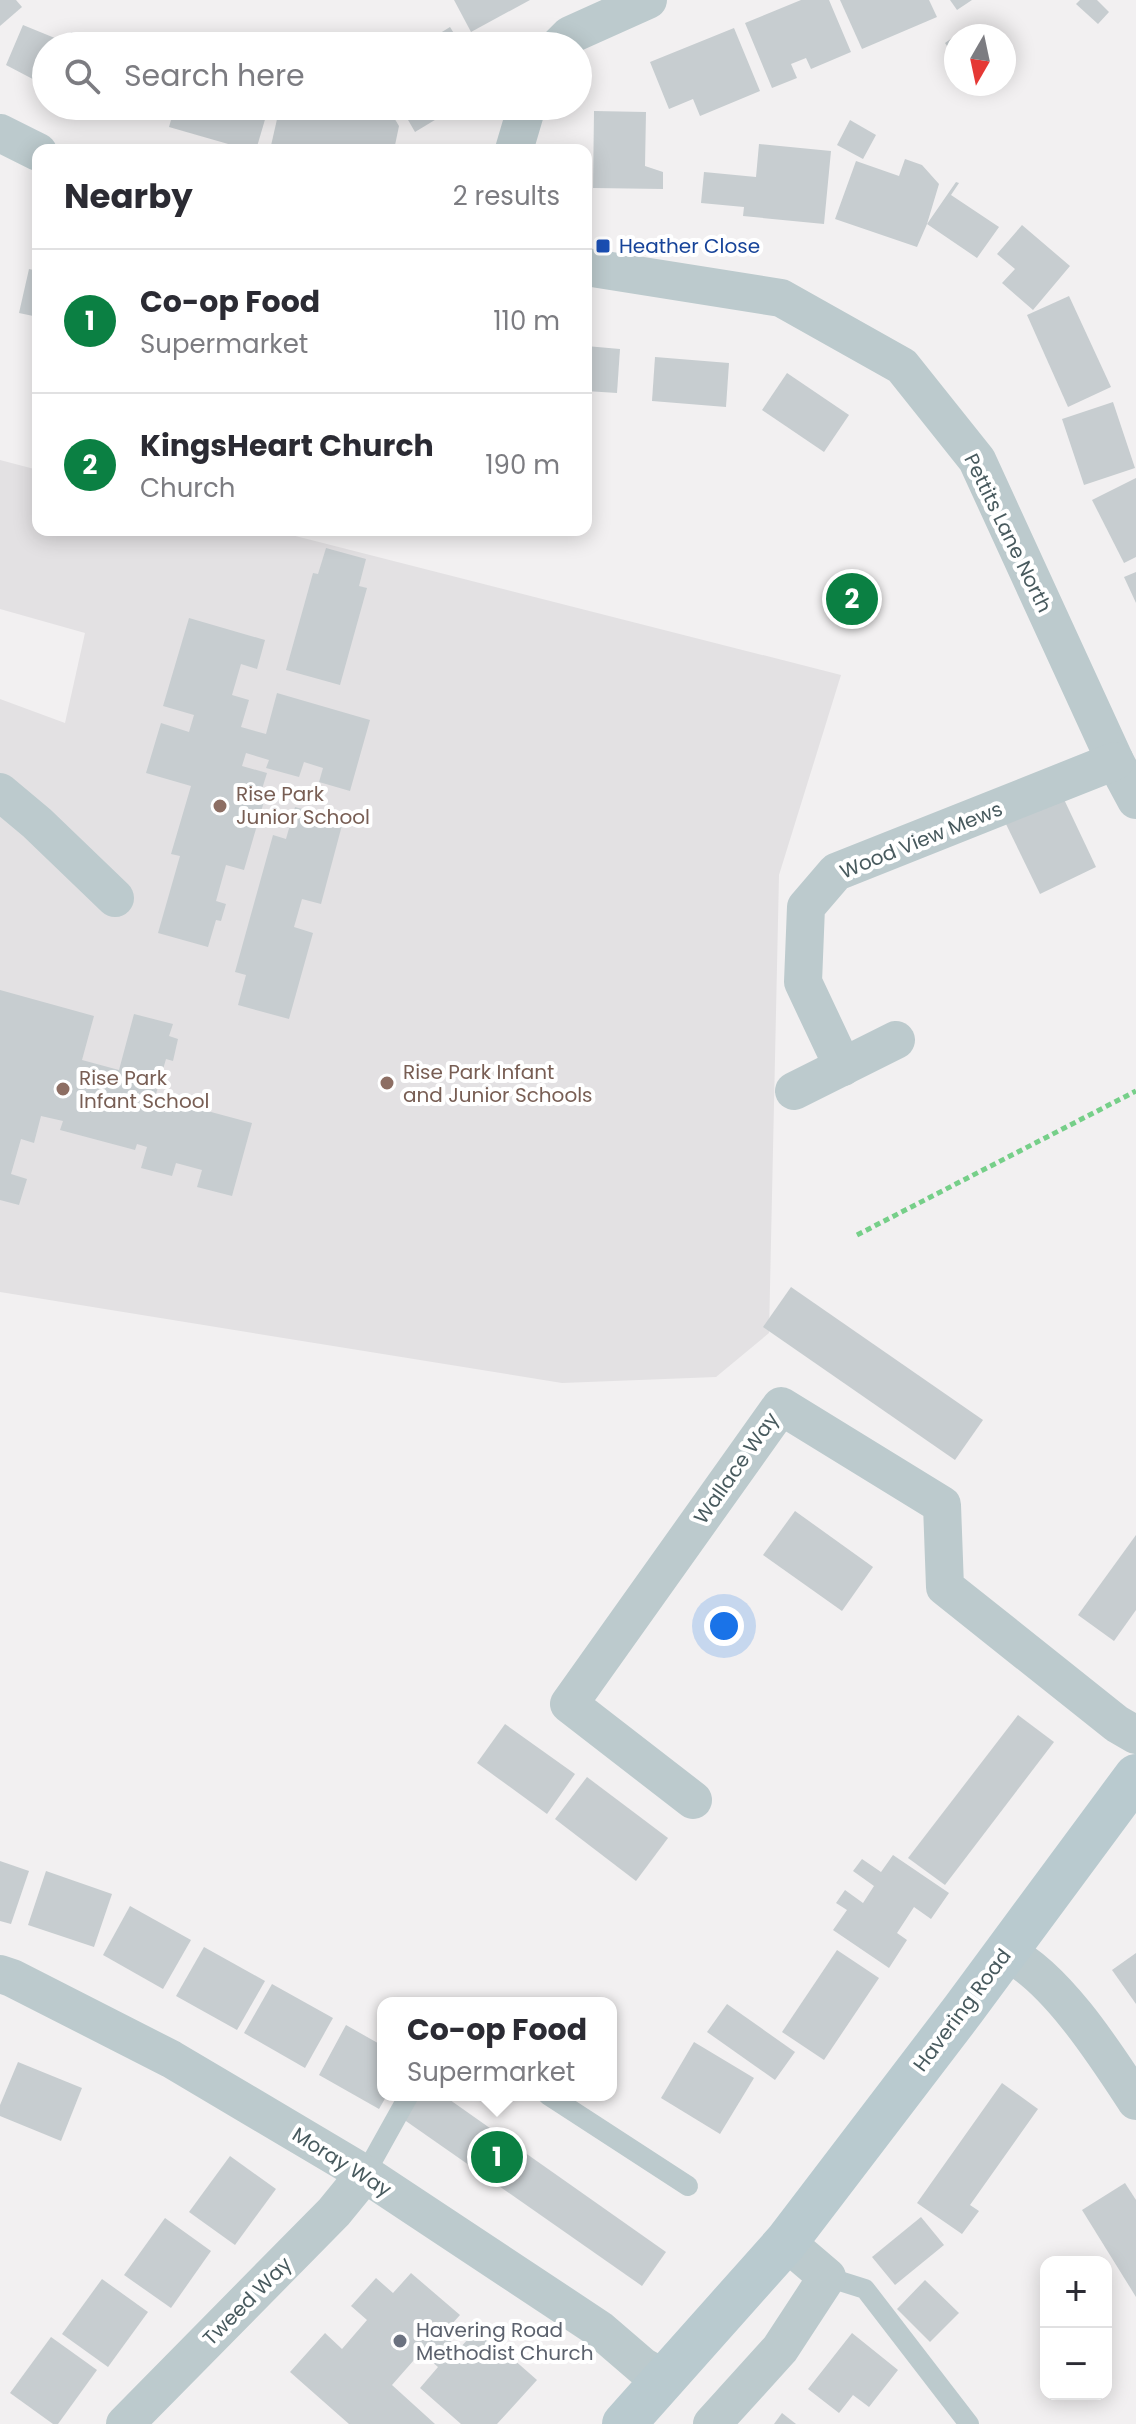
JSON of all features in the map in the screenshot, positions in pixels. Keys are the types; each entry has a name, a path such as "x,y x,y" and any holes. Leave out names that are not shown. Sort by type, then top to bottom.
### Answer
{"main road":[{"name":"Havering Road","path":"624,2424 786,2242 1136,1776"}],"street":[{"path":"577,32 648,0"},
{"path":"516,144 523,120"},
{"path":"0,133 32,149"},
{"name":"Pettits Lane North","path":"592,268 781,298 902,366 977,460 1115,761 1136,800"},
{"name":"Wood View Mews","path":"843,1067 803,982 806,907 836,872 1115,761"},
{"path":"0,792 115,898"},
{"path":"794,1091 896,1040"},
{"name":"Wallace Way","path":"693,1800 569,1704 781,1406 942,1505 945,1587 1117,1724 1136,1735"},
{"path":"1005,1952 1022,1960 1045,1980 1103,2051 1136,2101"},
{"name":"Moray Way","path":"0,1974 171,2059 365,2174 599,2329 642,2366 665,2379"},
{"name":"Tweed Way","path":"125,2424 334,2212 365,2174"},
{"path":"712,2424 780,2349 827,2277 786,2242"}],"lane":[{"path":"365,2174 406,2101"},
{"path":"557,2101 688,2186"},
{"path":"827,2277 865,2289 969,2424"}],"path":[{"path":"857,1235 1136,1091"}],"shaded area":[{"name":"Rise Park Infant and Junior Schools","path":"0,460 32,468 32,536 296,536 841,675 779,875 769,1333 716,1377 562,1383 0,1292 0,699 65,723 85,633 0,609"}],"building":[{"path":"0,0 16,0 22,7 0,26"},
{"path":"454,0 530,0 471,32"},
{"path":"801,0 829,0 851,52 811,69 806,58 791,64 797,78 772,88 745,23"},
{"path":"840,0 929,0 937,17 862,49"},
{"path":"950,0 972,0 957,10"},
{"path":"1080,0 1097,0 1109,12 1098,24 1076,4"},
{"path":"23,25 40,32 32,32 32,79 6,65"},
{"path":"734,28 760,91 700,116 693,99 669,109 650,62"},
{"path":"594,111 646,112 645,166 663,172 663,189 593,188"},
{"path":"171,120 265,120 258,144 228,144 169,127"},
{"path":"277,120 395,120 399,126 395,144 271,144"},
{"path":"408,120 435,120 415,132"},
{"path":"850,120 876,135 863,159 837,145"},
{"path":"759,144 831,151 824,224 743,216 744,207 701,203 704,172 756,177"},
{"path":"905,159 922,165 939,184 917,247 835,219 856,161 899,176"},
{"path":"956,182 959,183 951,195 999,227 977,258 927,224"},
{"path":"1022,225 1070,266 1033,310 1002,283 1015,269 997,254"},
{"path":"29,269 32,270 32,316 19,313"},
{"path":"1069,296 1111,387 1068,407 1027,315"},
{"path":"592,347 620,349 617,393 592,391"},
{"path":"655,357 729,363 726,407 652,401"},
{"path":"787,373 849,415 824,452 762,410"},
{"path":"1113,402 1135,468 1084,485 1062,419"},
{"path":"1136,478 1136,557 1124,563 1092,500"},
{"path":"326,548 366,559 359,586 367,588 340,685 286,670 313,573 318,574"},
{"path":"1136,572 1136,603 1124,577"},
{"path":"189,618 265,640 257,669 241,664 232,695 249,700 241,727 266,734 277,693 370,720 350,791 319,782 323,768 304,762 299,777 266,768 269,760 246,753 242,766 267,773 262,789 267,791 244,870 226,865 216,901 226,904 221,921 216,920 208,947 158,933 180,856 171,854 191,786 146,773 161,723 189,732 194,715 163,706"},
{"path":"1061,793 1096,867 1040,894 1004,820"},
{"path":"295,807 324,815 326,809 345,814 321,904 302,899 294,927 313,933 289,1019 238,1005 246,975 235,972 273,835 286,839"},
{"path":"0,990 94,1016 82,1060 119,1070 134,1014 173,1024 169,1036 178,1039 173,1061 166,1059 154,1101 158,1102 159,1098 252,1123 232,1196 197,1187 202,1170 176,1163 172,1176 141,1168 147,1147 137,1144 135,1150 60,1130 63,1121 41,1116 34,1143 21,1139 11,1174 27,1179 19,1205 0,1200"},
{"path":"791,1287 983,1420 955,1460 763,1327"},
{"path":"795,1511 873,1567 842,1611 763,1555"},
{"path":"1136,1535 1136,1610 1114,1641 1078,1615"},
{"path":"1018,1715 1054,1742 945,1885 908,1858"},
{"path":"505,1724 575,1774 547,1814 477,1763"},
{"path":"587,1777 668,1838 636,1881 555,1819"},
{"path":"893,1855 949,1893 931,1919 914,1907 897,1933 907,1940 889,1968 833,1930 847,1910 836,1903 845,1890 863,1903 874,1886 853,1871 862,1859 881,1872"},
{"path":"0,1861 29,1871 11,1924 0,1921"},
{"path":"46,1871 112,1894 94,1947 28,1925"},
{"path":"130,1906 191,1940 163,1989 103,1955"},
{"path":"204,1947 265,1981 237,2030 176,1996"},
{"path":"837,1950 879,1978 824,2060 782,2032"},
{"path":"1136,1953 1136,2004 1112,1970"},
{"path":"272,1984 333,2018 305,2068 244,2033"},
{"path":"727,2004 795,2052 775,2080 707,2032"},
{"path":"346,2025 377,2043 377,2101 384,2101 379,2109 319,2075"},
{"path":"694,2042 754,2078 720,2134 661,2098"},
{"path":"18,2062 82,2088 61,2141 0,2116 0,2105"},
{"path":"1002,2083 1038,2109 970,2205 979,2211 962,2234 917,2203"},
{"path":"416,2101 452,2101 666,2252 642,2286 403,2119"},
{"path":"230,2156 276,2189 235,2245 189,2212"},
{"path":"1125,2183 1136,2200 1136,2297 1112,2256 1082,2210"},
{"path":"921,2217 944,2245 895,2285 872,2257"},
{"path":"165,2218 211,2251 171,2308 124,2275"},
{"name":"Havering Road Methodist Church","path":"411,2273 460,2315 443,2334 459,2349 478,2328 537,2380 497,2424 461,2424 420,2388 438,2367 421,2352 392,2385 435,2424 349,2424 290,2372 325,2333 342,2349 367,2320 351,2306 376,2278 393,2293"},
{"path":"102,2279 148,2312 108,2367 62,2334"},
{"path":"925,2280 959,2313 930,2342 897,2309"},
{"path":"852,2333 898,2370 869,2407 853,2395 839,2413 808,2389"},
{"path":"51,2337 97,2370 58,2424 53,2424 10,2393"},
{"path":"782,2413 796,2424 774,2424"}],"place":[{"name":"Heather Close","path":"603,246"},
{"name":"KingsHeart Church","path":"852,599"},
{"name":"Rise Park Junior School","path":"220,806"},
{"name":"Rise Park Infant and Junior Schools","path":"387,1083"},
{"name":"Rise Park Infant School","path":"63,1089"},
{"name":"Co-op Food","path":"497,2157"},
{"name":"Havering Road Methodist Church","path":"400,2341"}]}
